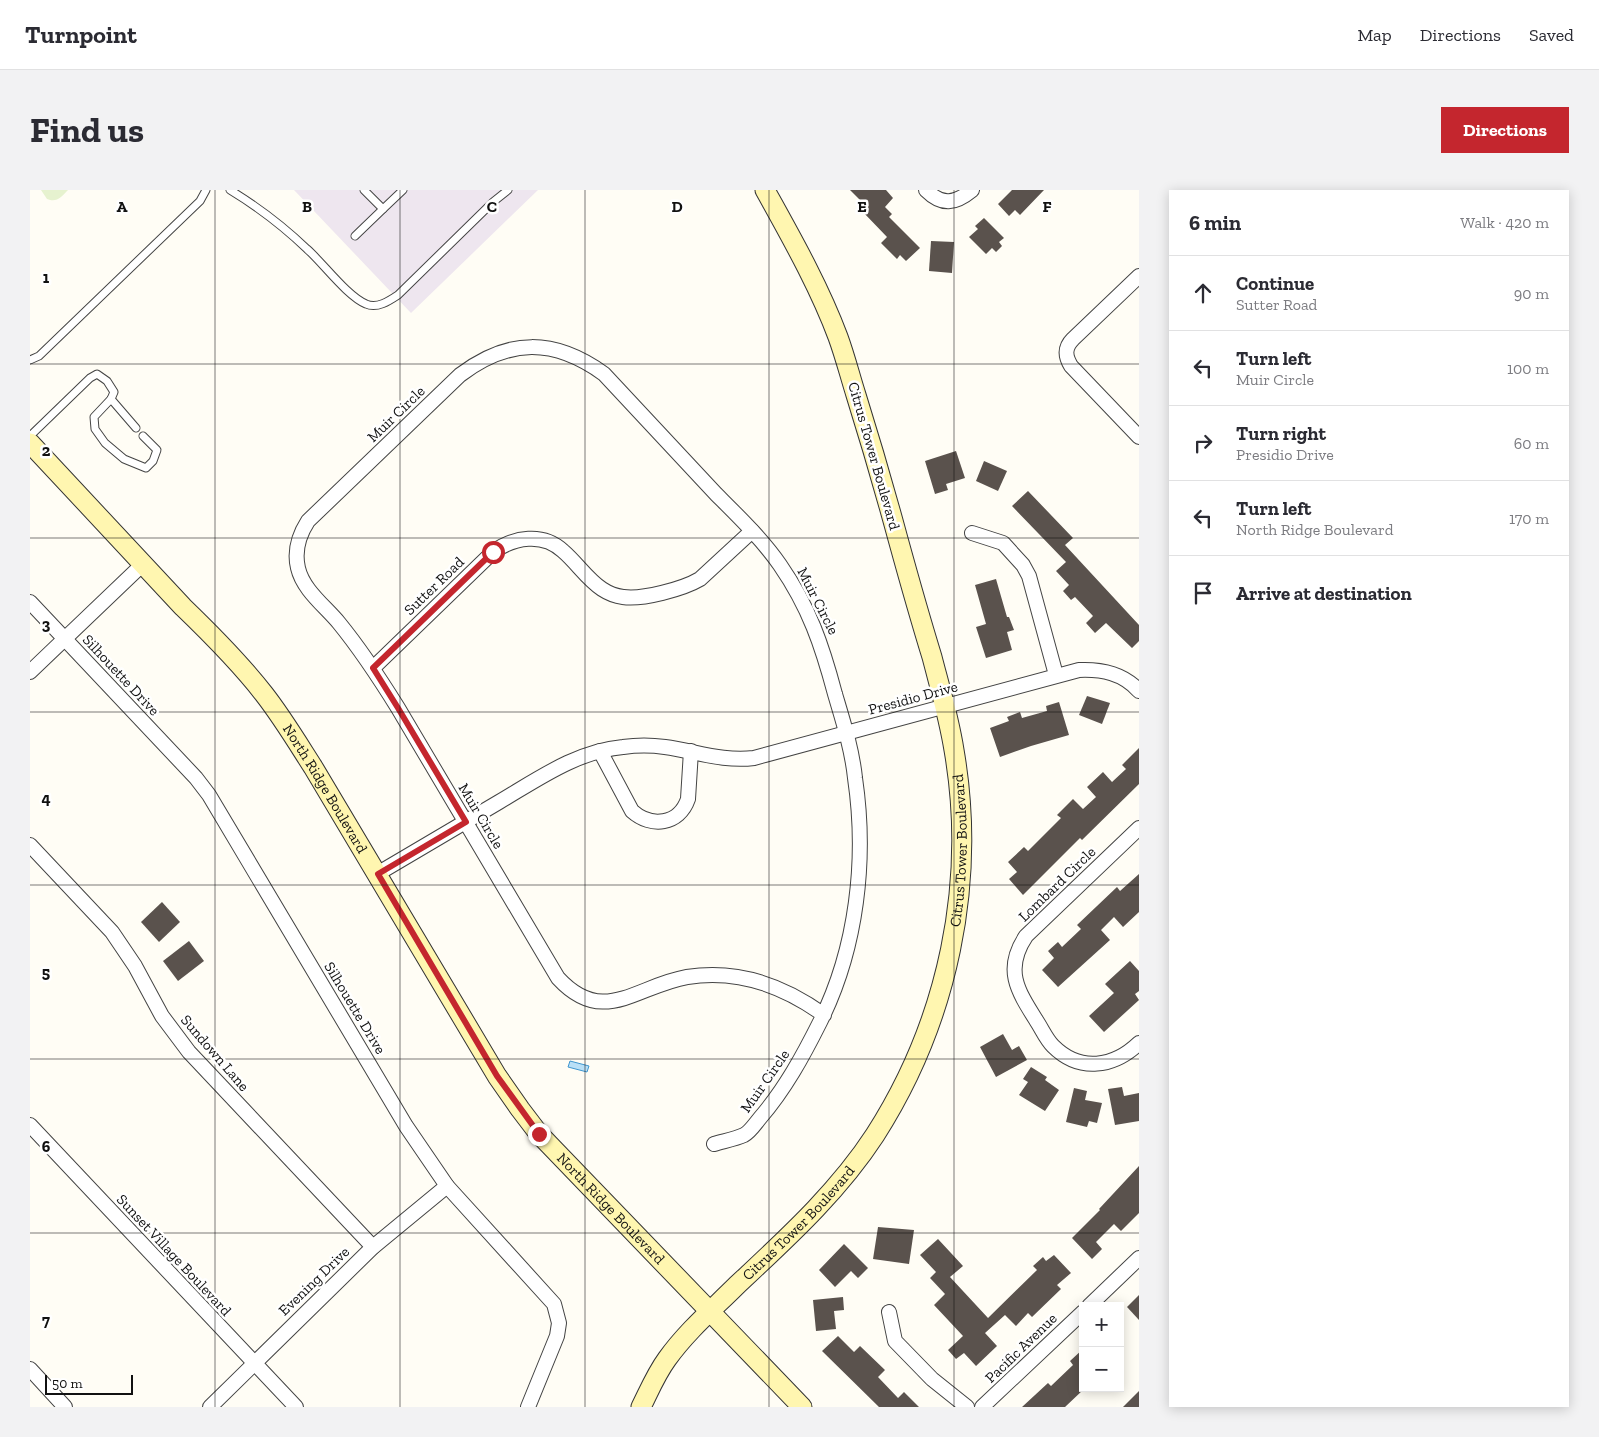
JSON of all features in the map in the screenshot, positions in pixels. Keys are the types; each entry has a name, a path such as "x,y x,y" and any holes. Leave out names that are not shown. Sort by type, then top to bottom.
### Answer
{"main road":[{"name":"Citrus Tower Boulevard","path":"641,1407 654,1379 666,1360 687,1334 818,1206 850,1169 874,1136 913,1067 932,1021 953,940 959,899 962,868 960,794 945,706 876,460 838,336 799,253 765,190"},
{"name":"North Ridge Boulevard","path":"30,444 183,607 209,632 262,691 313,766 497,1076 539,1134 802,1407"}],"street":[{"path":"926,190 937,199 950,202 972,190"},
{"path":"1139,276 1069,343 1066,355 1071,366 1139,437"},
{"name":"Muir Circle","path":"714,1144 746,1134 766,1111 796,1068 824,1015 836,985 853,919 858,882 859,806 846,733 822,647 811,617 796,589 778,562 752,531 604,374 574,356 556,350 522,348 491,355 460,375 308,521 297,544 296,556 298,569 303,581 339,623 373,668 558,978 567,988 580,996 603,1002 616,1002 668,981 702,976 730,976 750,979 792,994 824,1015"},
{"name":"Sutter Road","path":"373,668 493,552 514,540 526,538 539,539 551,543 562,550 600,588 611,594 636,598 690,585 700,579 752,531"},
{"path":"972,533 1003,543 1023,565 1029,576 1056,675"},
{"path":"30,672 143,564"},
{"name":"Silhouette Drive","path":"30,602 196,778 209,795 406,1126 447,1186 554,1304 559,1324 557,1336 528,1407"},
{"name":"Presidio Drive","path":"378,874 564,764 600,751 641,745 663,746 725,759 740,760 754,758 1079,670 1095,669 1109,672 1122,677 1139,691"},
{"path":"600,751 632,811 647,820 665,821 674,818 686,806 691,751"},
{"name":"Lombard Circle","path":"1139,828 1026,936 1020,945 1014,970 1020,996 1052,1045 1061,1053 1078,1061 1098,1064 1112,1062 1122,1057 1139,1043"},
{"name":"Sundown Lane","path":"30,845 112,932 125,950 162,1016 189,1052 373,1247"},
{"name":"Sunset Village Boulevard","path":"30,1125 296,1407"},
{"name":"Evening Drive","path":"210,1407 373,1247 447,1186"},
{"path":"1093,1302 1139,1258"},
{"path":"889,1312 895,1341 932,1379 967,1407"},
{"name":"Pacific Avenue","path":"982,1407 1079,1316"},
{"path":"30,1369 66,1407"}],"lane":[{"path":"30,360 38,356 200,201 206,190"},
{"path":"230,190 259,207 307,249 346,289 367,305 385,304 398,296 493,202 508,190"},
{"path":"364,190 383,210"},
{"path":"355,236 403,190"},
{"path":"30,436 90,378 97,374 107,382 114,392 111,399 94,417 95,429 105,443 124,459 146,468 153,461 157,450 143,436"},
{"path":"111,399 136,428"}],"shaded area":[{"path":"294,190 538,190 411,313"}],"green space":[{"path":"41,190 68,190 59,199 54,200 47,199"}],"water":[{"path":"570,1061 589,1066 587,1072 568,1067"}],"building":[{"path":"850,190 886,190 893,198 885,207 892,214 889,217 920,248 906,261 900,255 897,259 881,243 887,237 862,211 867,207"},
{"path":"1012,190 1044,190 1020,215 1015,210 1009,216 998,204"},
{"path":"984,218 1004,238 999,242 1002,246 996,252 992,248 986,254 969,237 978,229 975,226"},
{"path":"931,241 954,242 952,273 929,271"},
{"path":"956,451 965,478 946,484 948,490 935,494 925,461"},
{"path":"984,461 1007,471 998,491 976,481"},
{"path":"1028,491 1073,538 1065,545 1139,625 1139,641 1132,648 1106,623 1095,633 1086,623 1093,616 1075,597 1071,600 1063,591 1069,585 1056,571 1066,562 1012,506"},
{"path":"996,579 1007,617 1009,617 1014,630 1007,632 1012,650 986,658 976,627 986,624 975,585"},
{"path":"1087,696 1110,703 1102,724 1079,715"},
{"path":"1059,702 1069,735 1000,757 990,728 1009,721 1007,717 1020,712 1022,718 1047,711 1046,706"},
{"path":"1139,748 1139,784 1082,840 1080,838 1023,895 1009,879 1017,872 1008,862 1024,847 1028,851 1061,818 1057,815 1073,799 1083,809 1096,797 1087,787 1103,772 1112,782 1126,769 1122,765"},
{"path":"1139,874 1139,912 1123,927 1114,917 1101,930 1110,940 1058,987 1042,970 1054,958 1048,951 1058,942 1062,947 1081,929 1077,925 1117,887 1120,891"},
{"path":"162,902 180,922 159,942 141,922"},
{"path":"189,941 204,961 178,981 163,961"},
{"path":"1130,961 1139,971 1139,991 1135,994 1139,1000 1104,1032 1089,1016 1114,993 1105,984"},
{"path":"1003,1034 1012,1050 1019,1046 1027,1060 996,1077 980,1047"},
{"path":"1031,1067 1047,1077 1045,1080 1059,1090 1045,1111 1019,1095 1028,1082 1023,1079"},
{"path":"1122,1087 1124,1096 1139,1093 1139,1121 1115,1125 1108,1089"},
{"path":"1074,1088 1087,1091 1085,1100 1102,1103 1097,1123 1089,1121 1087,1127 1066,1122"},
{"path":"1139,1166 1139,1213 1121,1231 1114,1224 1096,1242 1102,1249 1092,1259 1072,1238"},
{"path":"878,1227 914,1230 909,1264 873,1259"},
{"path":"938,1239 963,1266 950,1277 988,1318 1037,1270 1033,1266 1043,1257 1046,1261 1054,1255 1071,1273 1057,1285 1061,1289 1032,1317 1028,1313 1016,1326 1005,1315 985,1333 997,1346 976,1366 964,1353 956,1359 948,1350 963,1336 934,1305 945,1294 930,1278 936,1272 920,1255"},
{"path":"844,1244 868,1268 858,1278 851,1271 835,1287 819,1270"},
{"path":"1139,1295 1139,1320 1127,1307"},
{"path":"843,1297 844,1310 834,1311 836,1329 816,1331 813,1300"},
{"path":"838,1336 854,1352 860,1346 885,1370 878,1377 898,1398 904,1392 919,1407 879,1407 822,1351"},
{"path":"1079,1353 1079,1392 1081,1392 1065,1407 1022,1407 1048,1383 1051,1386 1073,1365 1070,1361"},
{"path":"1139,1391 1139,1407 1123,1407"}],"route":[{"path":"493,552 373,668 466,822 378,874 497,1076 539,1134"}]}
